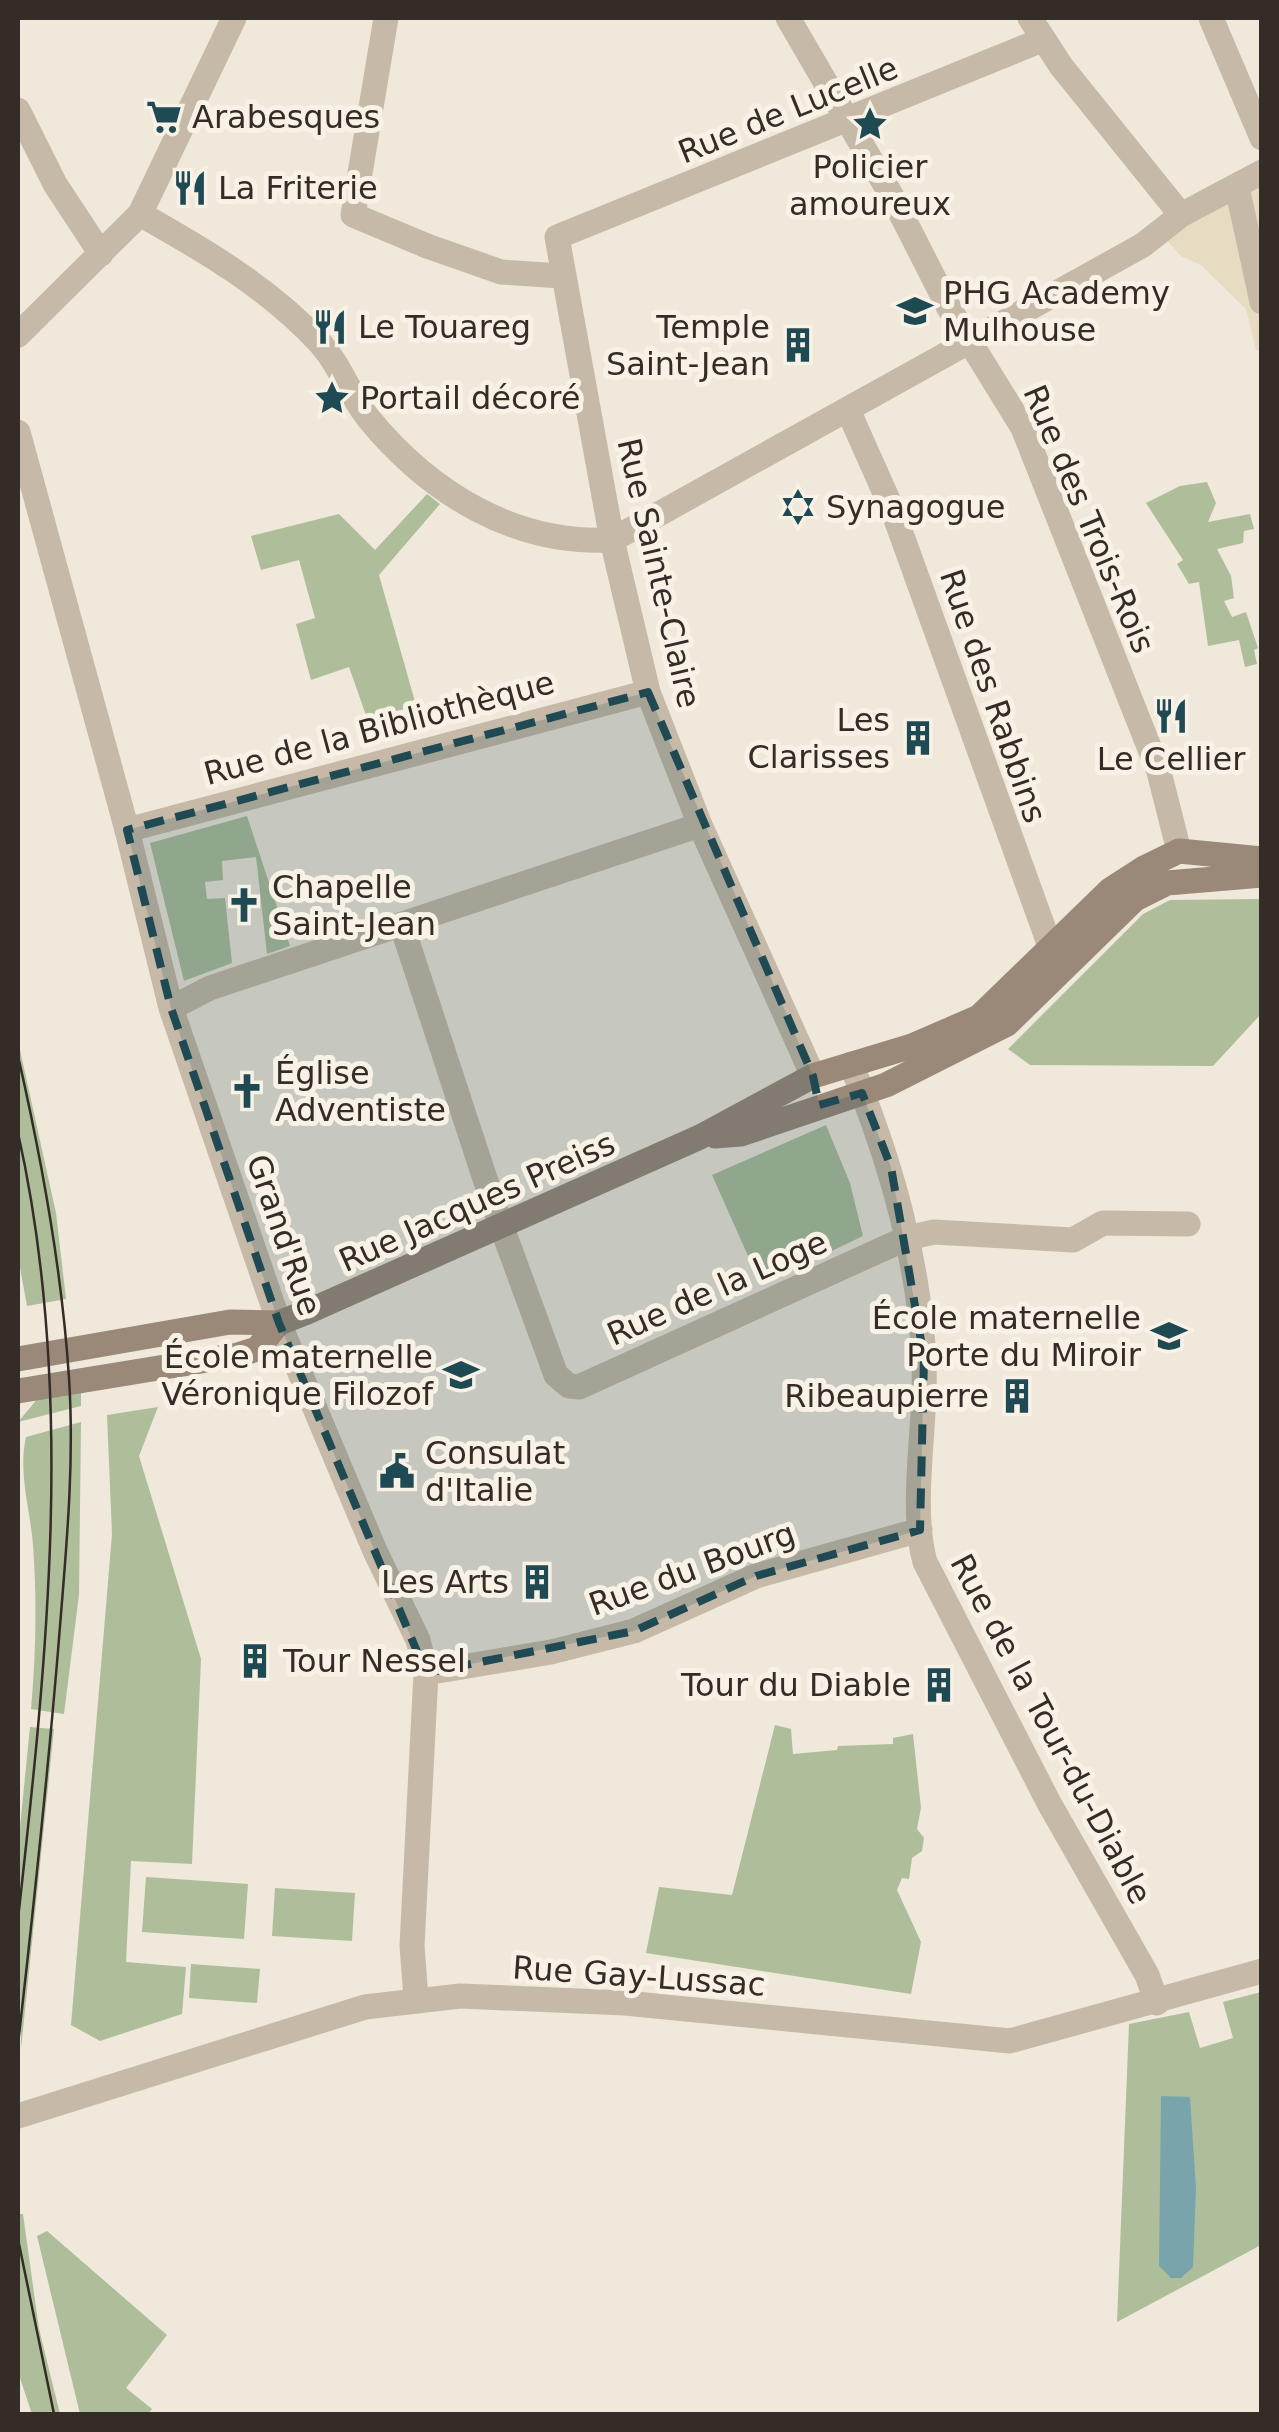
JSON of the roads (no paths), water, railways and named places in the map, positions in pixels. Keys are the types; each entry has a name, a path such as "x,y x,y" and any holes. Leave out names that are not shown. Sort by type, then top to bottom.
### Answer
{"main road":[{"path":"1180,851 1262,859"},
{"name":"Rue Jacques Preiss","path":"18,1359 230,1322 279,1323 501,1227 700,1138 813,1076 912,1046 980,1017 1110,890 1180,851"},
{"name":"Rue Jacques Preiss","path":"700,1138 742,1134 790,1114 862,1093 1007,1024 1135,899 1183,880 1262,876"},
{"name":"Rue Jacques Preiss","path":"1007,1024 1024,996 1056,960 1051,949"},
{"path":"790,1114 812,1099 813,1076"},
{"name":"Rue Jacques Preiss","path":"18,1391 238,1355 258,1349 279,1323"}],"street":[{"path":"18,335 140,214 234,18"},
{"path":"386,18 353,215 501,272 562,276"},
{"name":"Rue des Trois-Rois","path":"788,18 1028,441 1159,772 1180,851"},
{"path":"1211,18 1262,138"},
{"path":"1036,29 1181,216"},
{"name":"Rue de Lucelle","path":"557,237 849,121 1036,29"},
{"path":"18,110 54,184 101,254"},
{"path":"140,214 224,261 321,343 368,418 436,485 494,522 582,542 612,540 1143,245 1181,216 1262,172"},
{"path":"1237,187 1262,302"},
{"name":"Rue Sainte-Claire","path":"557,237 612,540 648,692 700,824 813,1076"},
{"name":"Rue des Rabbins","path":"848,410 894,511 1051,949"},
{"name":"Grand'Rue","path":"18,432 127,830 171,1008 279,1323 375,1551 418,1640 426,1673 412,1946 416,1998"},
{"name":"Rue de la Bibliothèque","path":"127,830 648,692"},
{"path":"171,1008 210,988 700,824"},
{"path":"402,926 501,1227"},
{"name":"Rue de la Tour-du-Diable","path":"850,1064 891,1167 907,1238 924,1358 920,1530 933,1581 1049,1803 1147,1975 1157,2003"},
{"path":"907,1238 934,1232 1073,1240 1103,1223 1188,1224"},
{"name":"Rue de la Loge","path":"501,1227 556,1375 569,1386 579,1386 907,1238"},
{"name":"Rue du Bourg","path":"426,1673 551,1652 634,1631 756,1576 920,1530"},
{"name":"Rue Gay-Lussac","path":"18,2116 366,2007 416,1998 643,2005 1010,2041 1262,1971"}],"water":[{"path":"1161,2096 1190,2097 1196,2189 1193,2267 1181,2278 1171,2278 1159,2266"}],"tram line":[{"path":"18,1056 56,1256 66,1337 71,1446 54,1700 18,2044"},
{"path":"18,1133 36,1230 47,1328 51,1427 46,1624 18,1919"},
{"path":"18,2239 54,2414"}],"place":[{"name":"Arabesques","path":"164,117"},
{"name":"Policier amoureux","path":"870,124"},
{"name":"La Friterie","path":"190,188"},
{"name":"PHG Academy Mulhouse","path":"915,311"},
{"name":"Le Touareg","path":"330,327"},
{"name":"Temple Saint-Jean","path":"798,345"},
{"name":"Portail décoré","path":"332,398"},
{"name":"Synagogue","path":"798,507"},
{"name":"Le Cellier","path":"1171,716"},
{"name":"Les Clarisses","path":"918,738"},
{"name":"Chapelle Saint-Jean","path":"244,905"},
{"name":"Église Adventiste","path":"247,1091"},
{"name":"École maternelle Porte du Miroir","path":"1169,1336"},
{"name":"École maternelle Véronique Filozof","path":"461,1375"},
{"name":"Ribeaupierre","path":"1017,1396"},
{"name":"Consulat d'Italie","path":"397,1471"},
{"name":"Les Arts","path":"537,1582"},
{"name":"Tour Nessel","path":"255,1661"},
{"name":"Tour du Diable","path":"939,1685"}]}
